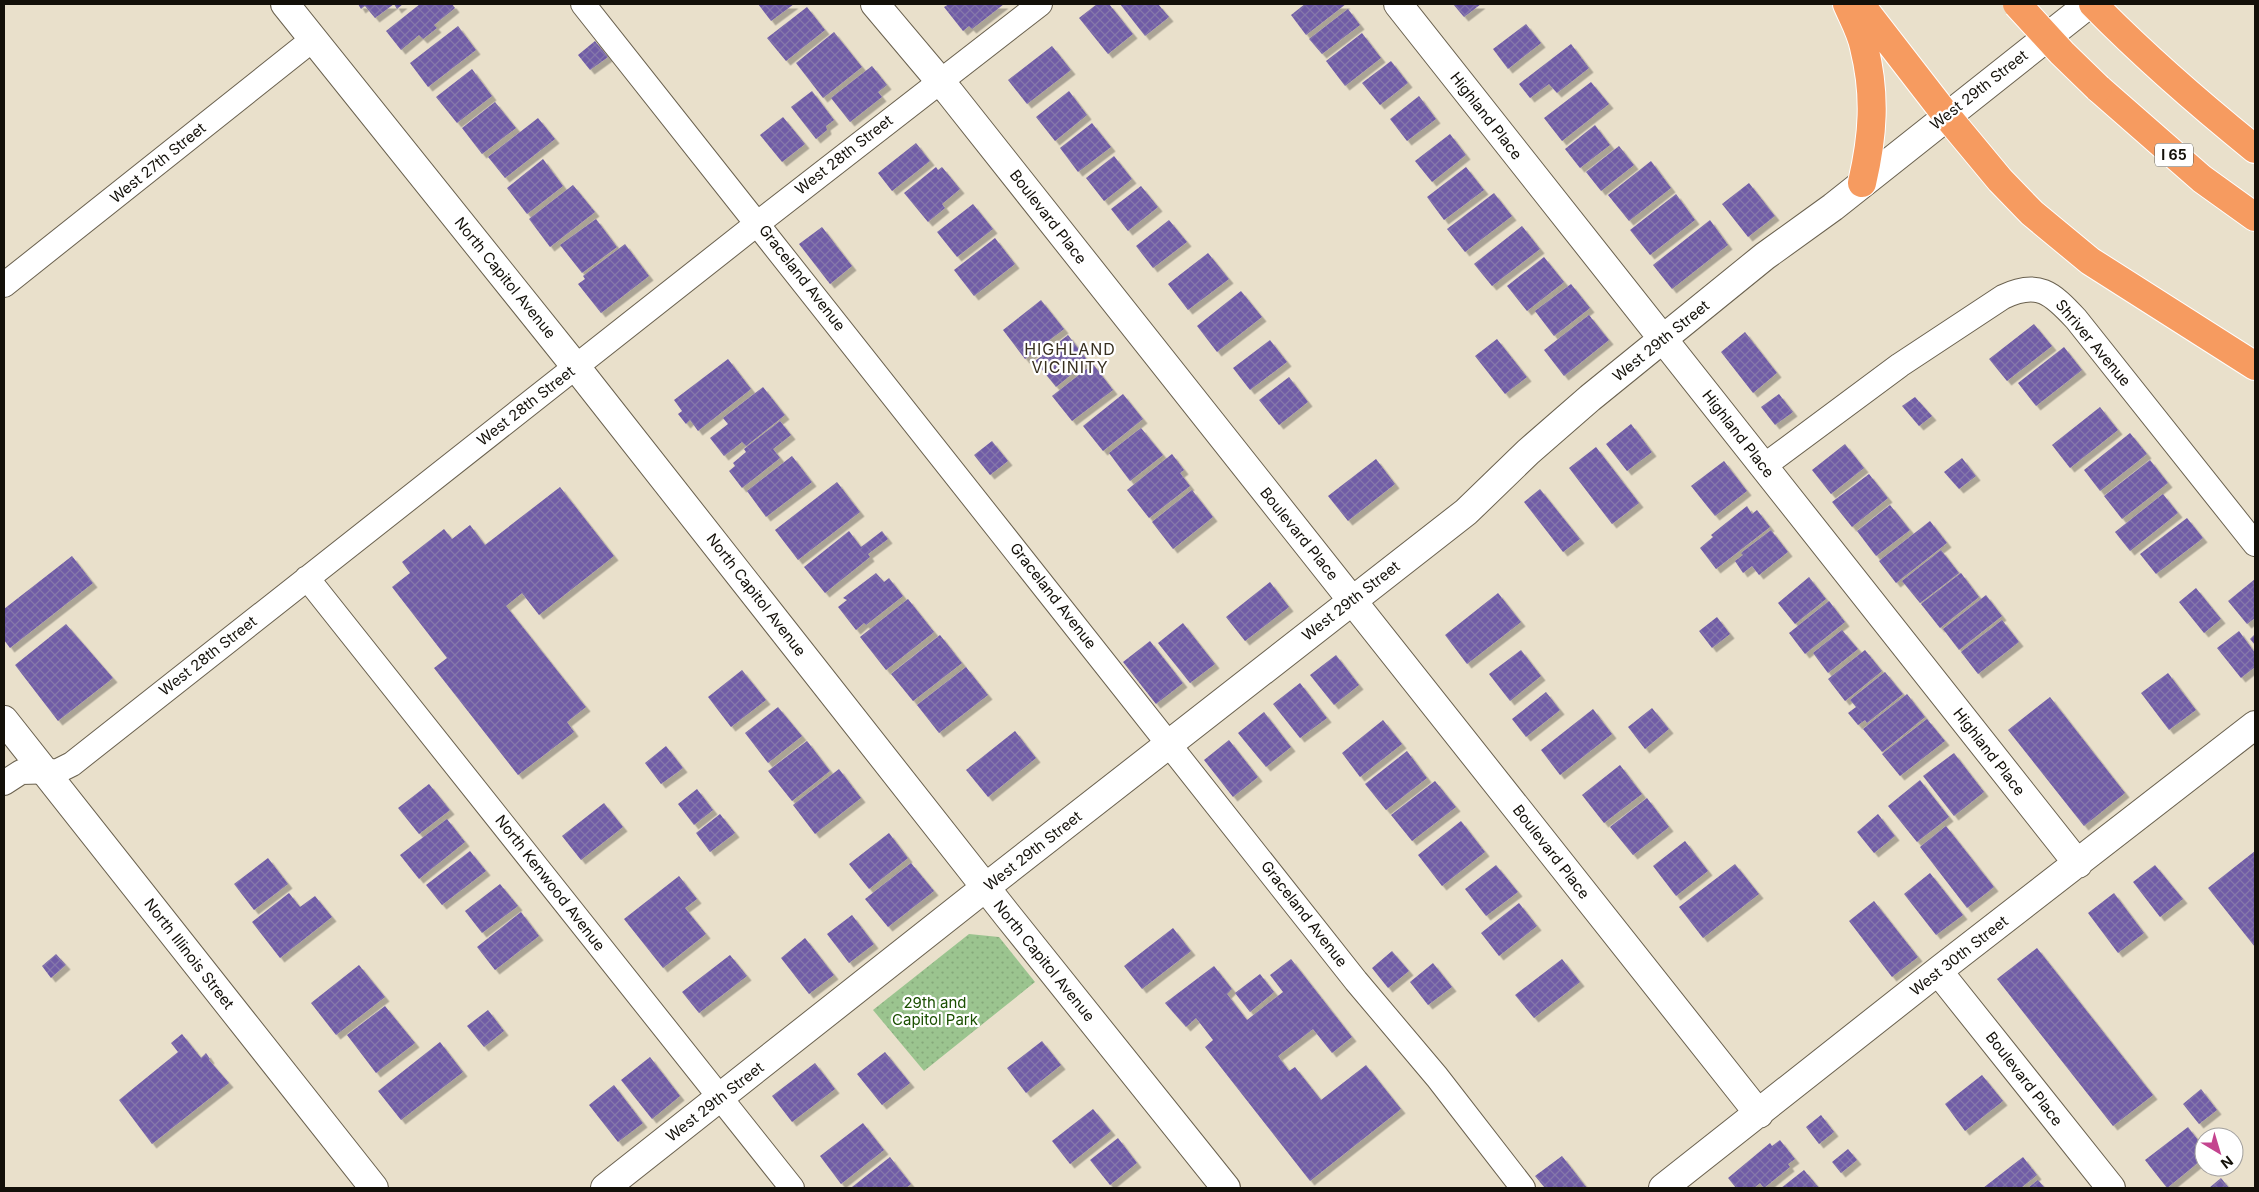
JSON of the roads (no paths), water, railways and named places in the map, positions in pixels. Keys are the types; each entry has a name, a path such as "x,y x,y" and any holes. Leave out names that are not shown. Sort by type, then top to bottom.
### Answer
{"highway":[{"path":"1847,4 1864,45 1870,81 1871,147 1862,183"},
{"path":"1860,4 1946,115 2000,180 2032,213 2072,247 2117,279 2255,366"},
{"name":"I 65","path":"2017,4 2062,53 2098,88 2202,179 2255,217"},
{"path":"2093,4 2143,54 2197,102 2255,148"}],"main road":[{"name":"North Capitol Avenue","path":"285,4 576,367 1226,1188"},
{"name":"Boulevard Place","path":"875,4 940,81 1759,1114"},
{"name":"Highland Place","path":"1398,4 2078,864"},
{"name":"West 29th Street","path":"606,1188 986,887 1466,512 1557,425 1765,256 1862,183 2088,4"},
{"name":"North Illinois Street","path":"4,720 374,1188"},
{"name":"West 30th Street","path":"1670,1186 1938,971 2255,725"},
{"name":"Boulevard Place","path":"1938,971 2111,1188"}],"street":[{"name":"Graceland Avenue","path":"583,4 1356,980 1437,1077 1523,1188"},
{"name":"West 28th Street","path":"4,783 22,772 58,771 72,764 758,223 1040,4"},
{"name":"West 27th Street","path":"4,285 312,40"},
{"name":"Shriver Avenue","path":"1764,466 1900,365 2003,297 2016,291 2037,289 2058,299 2076,319 2255,544"},
{"name":"North Kenwood Avenue","path":"307,578 792,1188"}],"district":[{"name":"HIGHLAND VICINITY","path":"1070,358"}],"park label":[{"name":"29th and Capitol Park","path":"935,1012"}]}
